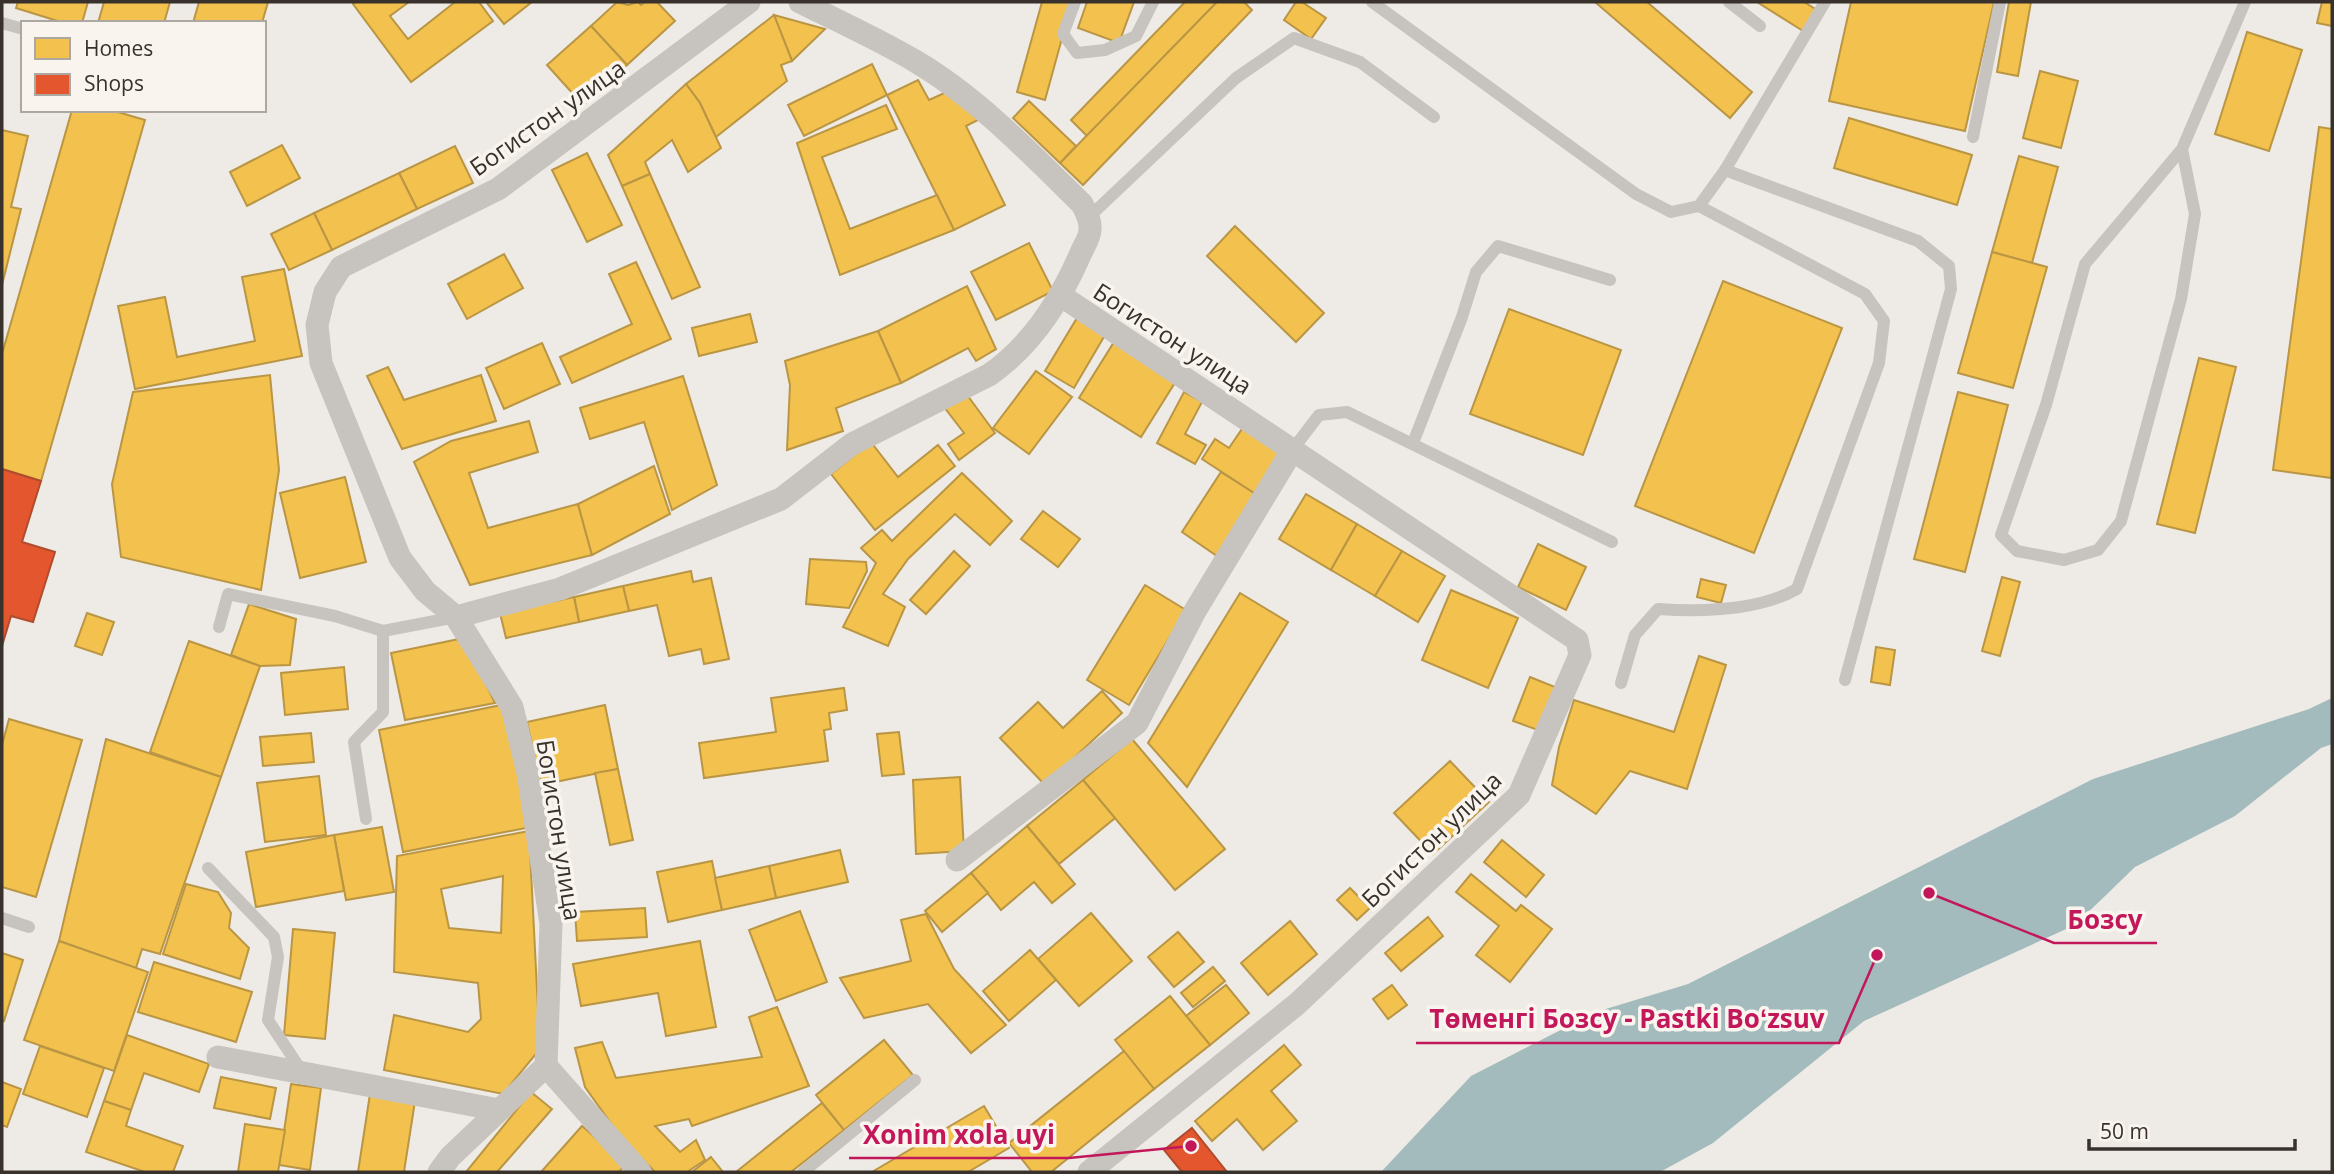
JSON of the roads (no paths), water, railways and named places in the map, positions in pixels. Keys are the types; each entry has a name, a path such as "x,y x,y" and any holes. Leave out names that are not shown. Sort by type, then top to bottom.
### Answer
{"street":[{"name":"Богистон улица","path":"546,1066 551,924 528,773 512,706 456,617 425,590 400,558 321,363 317,325 325,292 341,267 498,189 749,2"},
{"path":"800,2 915,61 961,93 1019,142 1082,204 1088,217"},
{"name":"Богистон улица","path":"456,617 560,589 781,499 852,444 989,374 1009,361 1029,340 1060,295 1090,231 1088,217"},
{"name":"Богистон улица","path":"1060,295 1577,640 1580,655 1519,795 1297,1004 1090,1172"},
{"path":"957,860 1137,723 1195,611 1293,449"},
{"path":"218,1057 499,1110"},
{"path":"439,1172 450,1157 546,1066 640,1172"}],"lane":[{"path":"1075,2 1063,34 1077,53 1105,50 1136,36 1153,2"},
{"path":"1373,2 1636,194 1671,212 1699,206 1865,294 1884,321 1879,363 1797,589 1779,599 1719,608 1695,611 1658,609 1635,635 1621,683"},
{"path":"1729,2 1760,26"},
{"path":"1699,206 1725,170 1825,2"},
{"path":"1973,137 2000,2"},
{"path":"2182,149 2195,214 2185,275 2121,521 2098,550 2064,561 2017,551 2001,535 2046,405 2085,264 2182,149 2245,2"},
{"path":"2,23 21,28"},
{"path":"1088,217 1237,78 1294,38 1360,62 1434,117"},
{"path":"1725,170 1918,241 1949,266 1951,289 1845,680"},
{"path":"1413,443 1462,317 1476,272 1498,246 1610,279"},
{"path":"1293,449 1319,415 1347,412 1612,542"},
{"path":"219,627 228,594 335,616 383,631 456,617"},
{"path":"366,819 354,742 383,712 383,631"},
{"path":"208,868 274,937 278,957 268,1020 303,1073"},
{"path":"2,918 29,927"},
{"path":"803,1172 915,1080"}],"water":[{"path":"2332,698 2332,744 2321,748 2235,816 2135,867 2075,925 1864,1021 1713,1143 1660,1172 1381,1172 1471,1076 1596,1012 1688,984 2093,779 2309,709"}],"place":[{"name":"Бозсу","path":"1929,893"},
{"name":"Төменгі Бозсу - Pastki Boʻzsuv","path":"1877,955"},
{"name":"Xonim xola uyi","path":"1191,1146"}]}
